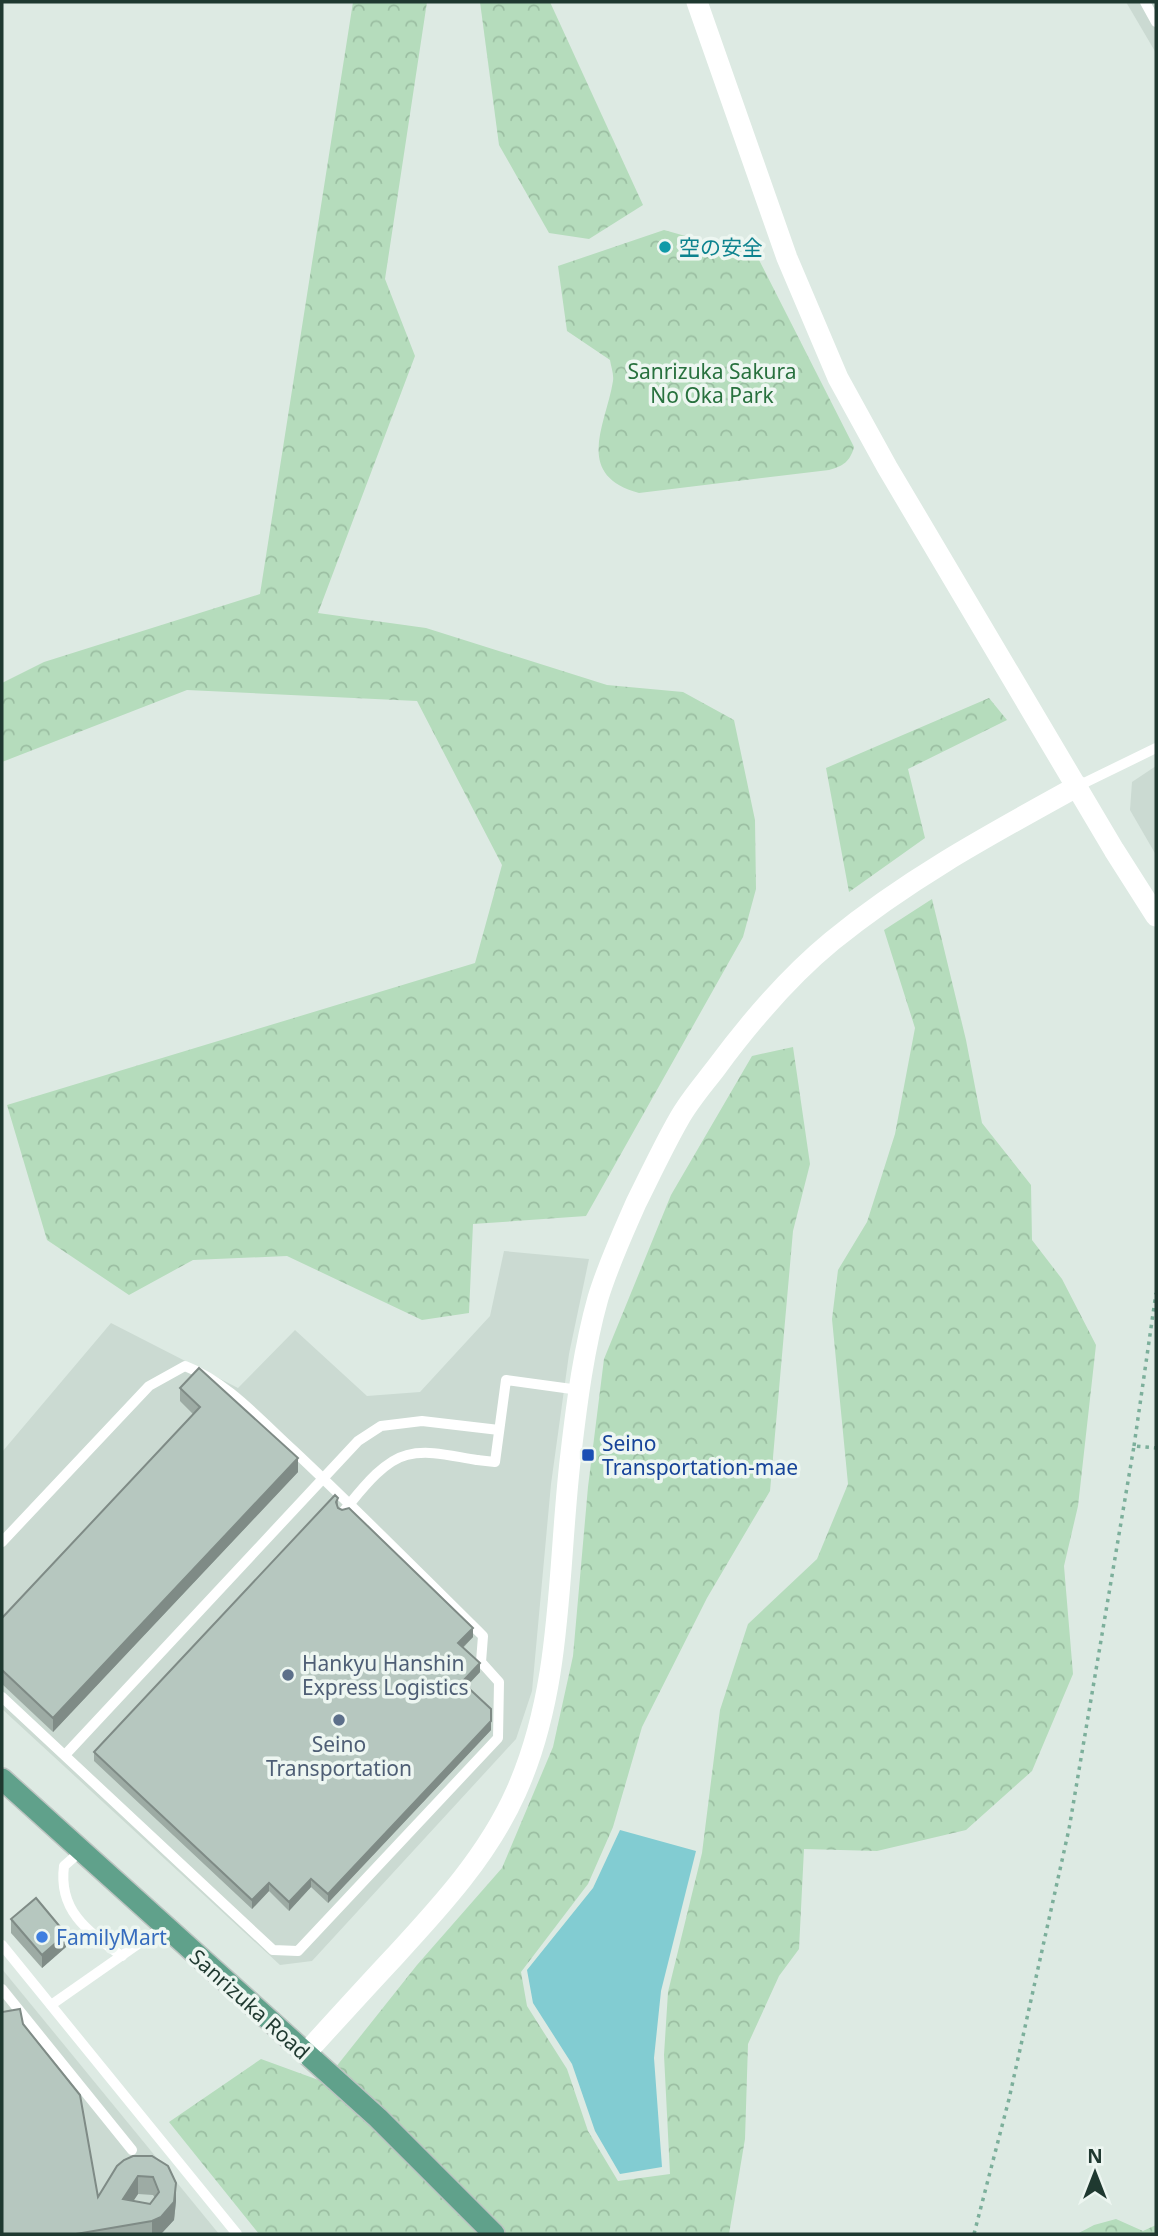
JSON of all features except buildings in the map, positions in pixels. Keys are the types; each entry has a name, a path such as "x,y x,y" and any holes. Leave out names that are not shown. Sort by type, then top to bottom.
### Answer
{"main road":[{"name":"Sanrizuka Road","path":"2,1779 378,2118 494,2234"}],"street":[{"path":"697,2 787,258 838,379 887,467 1156,916"},
{"path":"304,2054 459,1884 494,1836 516,1794 542,1719 551,1669 579,1390 598,1300 613,1252 681,1116 744,1030 821,951 882,903 940,863 1078,786"}],"lane":[{"path":"1145,2 1156,22"},
{"path":"1078,786 1156,748"},
{"path":"2,1542 149,1386 185,1366 202,1373 243,1404 322,1477 484,1636 481,1662 499,1682 498,1738 298,1951 273,1950 2,1697"},
{"path":"343,1512 376,1474 405,1455 429,1453 495,1462 506,1380 579,1390"},
{"path":"65,1755 358,1441 380,1426 422,1421 499,1430"},
{"path":"81,1851 64,1866 62,1883 65,1898 85,1929 122,1956"},
{"path":"51,2005 164,1926"},
{"path":"2,1945 236,2234"},
{"path":"2,1989 132,2150"}],"path":[{"path":"974,2234 1009,2099 1069,1829 1134,1446 1156,1293"},
{"path":"1134,1446 1156,1448"}],"shaded area":[{"path":"1126,2 1156,2 1156,53"},
{"path":"1156,766 1156,855 1130,810 1132,782"},
{"path":"504,1251 589,1259 569,1354 551,1484 532,1691 516,1739 312,1961 280,1965 2,1709 2,1452 111,1323 238,1388 295,1330 367,1396 420,1392 490,1316"},
{"path":"2,1969 219,2234 2,2234"}],"green space":[{"path":"353,2 427,2 385,279 415,356 318,613 426,628 607,685 683,692 734,720 755,820 756,889 743,937 586,1216 473,1224 469,1313 422,1320 287,1256 193,1260 129,1295 47,1240 7,1105 475,963 502,865 417,701 187,690 2,762 2,683 44,662 260,594"},
{"path":"480,2 550,2 643,205 589,239 549,233 499,145"},
{"name":"Sanrizuka Sakura No Oka Park","path":"664,230 757,256 854,447 845,463 829,470 639,493 619,485 606,474 600,461 599,447 613,381 610,360 567,331 558,266"},
{"path":"989,698 1007,720 908,769 925,838 849,892 826,768"},
{"path":"932,899 966,1040 982,1123 1031,1185 1032,1240 1062,1279 1096,1345 1078,1506 1064,1566 1073,1674 1032,1771 966,1830 877,1851 804,1849 799,1949 779,1976 748,2044 745,2139 729,2234 259,2234 169,2122 261,2059 324,2082 417,1965 502,1868 553,1747 573,1656 588,1487 604,1359 671,1195 752,1056 793,1047 810,1164 793,1231 770,1491 707,1598 642,1727 613,1827 588,1884 521,1972 527,2006 567,2069 588,2131 618,2181 670,2174 664,2055 668,1992 702,1853 720,1710 748,1624 817,1559 848,1484 832,1319 838,1270 867,1222 895,1134 915,1028 884,930"},
{"path":"1116,2219 1143,2231 1156,2225 1156,2234 1077,2234 1094,2225"}],"water":[{"path":"620,1830 696,1851 661,1991 654,2058 662,2167 620,2174 595,2131 572,2064 533,2003 527,1970 593,1888"}],"place":[{"name":"空の安全","path":"665,247"},
{"name":"Seino Transportation-mae","path":"588,1455"},
{"name":"Hankyu Hanshin Express Logistics","path":"288,1675"},
{"name":"Seino Transportation","path":"339,1720"},
{"name":"FamilyMart","path":"42,1937"}]}
